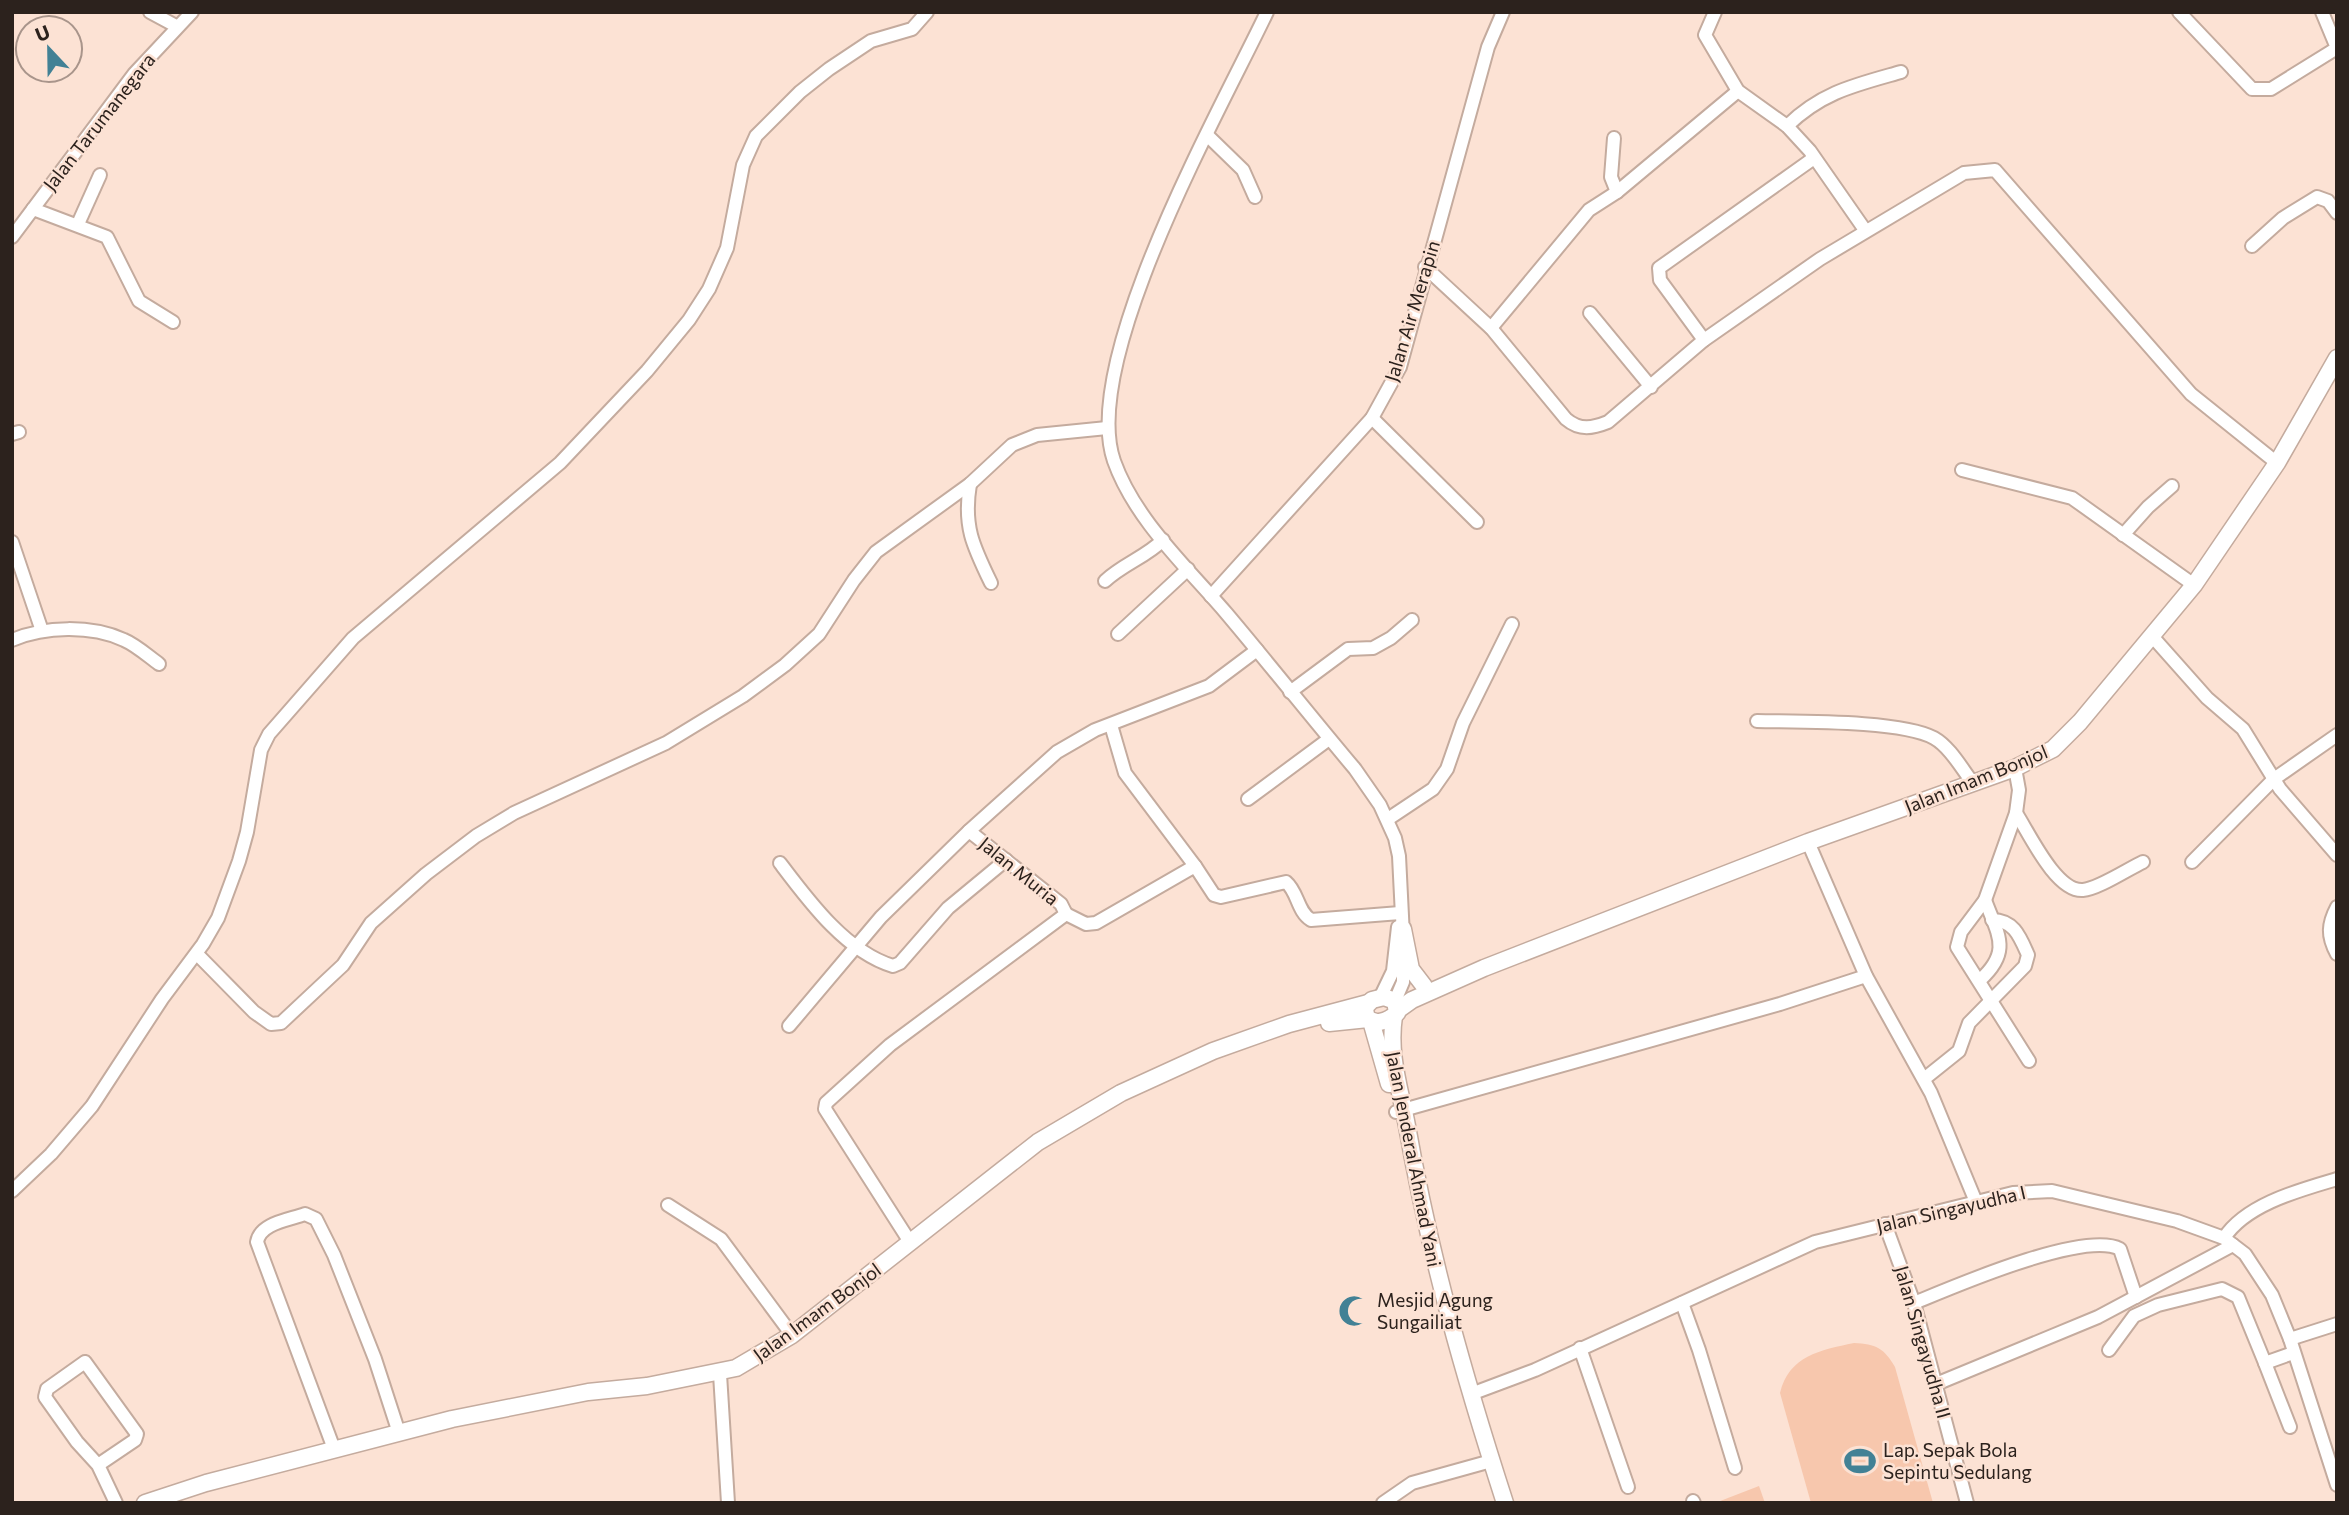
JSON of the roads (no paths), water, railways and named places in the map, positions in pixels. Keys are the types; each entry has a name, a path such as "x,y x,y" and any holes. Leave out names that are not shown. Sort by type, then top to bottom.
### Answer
{"main road":[{"name":"Jalan Imam Bonjol","path":"145,1503 399,1433 552,1399 720,1374 753,1360 792,1335 1038,1142 1121,1093 1201,1056 1271,1031 1384,1009 1412,1000 1484,968 1808,842 2015,768 2053,749 2068,735 2194,585 2277,463 2337,358"},
{"path":"1401,921 1411,969 1424,986"},
{"name":"Jalan Imam Bonjol","path":"1384,1009 1424,986 1464,971 1484,968"},
{"name":"Jalan Jenderal Ahmad Yani","path":"1384,1009 1400,1111 1441,1295 1505,1503"},
{"name":"Jalan Jenderal Ahmad Yani","path":"1384,1009 1415,1214 1446,1345 1497,1503"}],"street":[{"path":"150,12 176,26"},
{"name":"Jalan Tarumanegara","path":"12,237 98,119 176,26 192,12"},
{"path":"12,1191 51,1154 92,1106 162,999 197,954 218,918 239,861 247,832 261,751 270,734 352,638 560,463 647,371 689,320 709,289 727,248 743,165 756,136 800,92 829,69 871,41 912,29 927,12"},
{"path":"1266,12 1166,220 1132,308 1113,385 1107,428 1114,461 1138,505 1163,540 1369,788 1388,819 1399,856 1403,982 1384,1009"},
{"name":"Jalan Air Merapin","path":"1211,596 1372,418 1399,367 1488,47 1503,12"},
{"path":"1715,12 1705,35 1738,91 1787,126 1814,158 1865,230"},
{"path":"2179,12 2252,89 2262,90 2272,89 2337,48 2322,12"},
{"path":"1787,126 1804,110 1831,93 1901,72"},
{"path":"1492,328 1589,210 1617,192 1738,91"},
{"path":"1207,135 1243,170 1255,197"},
{"path":"1614,138 1611,177 1617,192"},
{"path":"1704,340 1660,280 1659,268 1814,158"},
{"path":"1425,267 1492,328 1555,407 1579,427 1608,422 1704,340 1779,286 1865,230 1964,173 1996,170 2191,394 2277,463"},
{"path":"78,224 100,175"},
{"path":"2252,246 2283,218 2317,197 2328,201 2337,213"},
{"path":"33,209 78,224 109,239 139,301 173,322"},
{"path":"1590,313 1651,387"},
{"path":"1372,418 1477,522"},
{"path":"197,954 266,1022 281,1023 335,973 371,923 467,843 514,813 666,743 743,696 785,665 819,634 876,552 970,484 1019,440 1037,435 1107,428"},
{"path":"1962,470 2072,498 2194,585"},
{"path":"970,484 968,530 991,583"},
{"path":"2123,535 2148,507 2172,486"},
{"path":"1105,581 1120,567 1153,549 1163,540"},
{"path":"12,542 42,631"},
{"path":"1118,634 1188,569"},
{"path":"1290,692 1348,649 1374,648 1412,620"},
{"path":"1388,819 1425,796 1447,769 1464,723 1512,624"},
{"path":"12,640 42,631 95,630 127,641 159,664"},
{"path":"2151,635 2207,698 2243,729 2274,779 2303,818 2337,855"},
{"name":"Jalan Muria","path":"910,1242 825,1109 826,1103 890,1045 1066,914 1061,904 969,831 1057,752 1079,738 1209,686 1256,650"},
{"path":"1757,721 1824,723 1920,734 1940,743 1973,783"},
{"path":"1111,725 1125,773 1195,866 1210,891 1221,897 1286,882 1292,888 1303,913 1311,920 1401,921"},
{"path":"2192,862 2274,779 2337,735"},
{"path":"1248,799 1329,739"},
{"path":"2015,768 2019,790 2016,813 1985,900 1957,940 1959,951 1993,999 2029,1061"},
{"path":"2016,813 2056,877 2074,888 2086,889 2143,862"},
{"path":"789,1026 855,945 969,831"},
{"path":"1808,842 1866,976 1924,1079 1976,1202"},
{"path":"780,863 814,906 855,945 890,966 900,963 948,908 1006,860"},
{"path":"1066,914 1086,924 1096,923 1195,866"},
{"path":"1980,980 1998,959 2001,948 1985,900"},
{"path":"2337,906 2329,922 2329,934 2337,954"},
{"path":"1924,1079 1959,1051 1969,1023 2025,966 2028,955 2009,923 1992,920"},
{"path":"1400,1111 1560,1063 1780,1004 1866,976"},
{"path":"1936,1384 2049,1339 2136,1297 2229,1242 2232,1225 2256,1211 2337,1179"},
{"name":"Jalan Singayudha I","path":"1471,1394 1508,1382 1815,1242 2012,1193 2052,1191 2164,1218 2229,1242 2253,1266 2272,1295 2290,1339 2337,1485"},
{"path":"668,1205 722,1239 792,1335"},
{"path":"334,1449 257,1242 258,1236 266,1228 305,1214 316,1219 334,1255 393,1406 399,1433"},
{"name":"Jalan Singayudha II","path":"1885,1224 1914,1303 1968,1503"},
{"path":"1914,1303 2005,1266 2103,1243 2120,1249 2136,1297"},
{"path":"2109,1350 2134,1316 2158,1305 2222,1289 2238,1297 2290,1427"},
{"path":"1682,1303 1735,1468"},
{"path":"2290,1339 2337,1324"},
{"path":"1580,1348 1628,1488"},
{"path":"2265,1363 2293,1353"},
{"path":"99,1465 135,1440 137,1434 99,1377 84,1362 47,1389 45,1394 77,1442 99,1465 116,1503"},
{"path":"720,1374 728,1503"},
{"path":"1383,1503 1412,1483 1484,1462"}],"place":[{"name":"Mesjid Agung Sungailiat","path":"1354,1311"},
{"name":"Lap. Sepak Bola Sepintu Sedulang","path":"1860,1461"}]}
